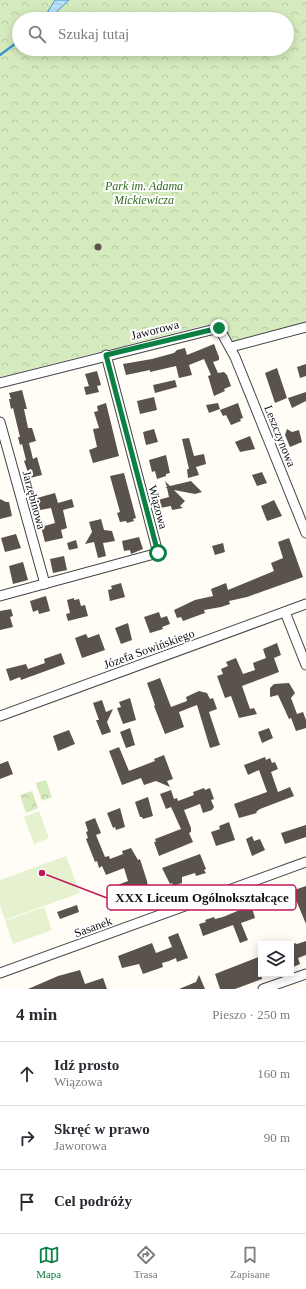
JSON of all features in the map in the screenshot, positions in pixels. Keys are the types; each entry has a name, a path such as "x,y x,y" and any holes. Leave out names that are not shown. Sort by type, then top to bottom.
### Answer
{"street":[{"name":"Jaworowa","path":"0,383 216,327 221,330 231,347"},
{"path":"231,347 306,327"},
{"name":"Leszczynowa","path":"231,347 306,533"},
{"name":"Wiązowa","path":"0,596 158,553 106,355"},
{"name":"Jarzębinowa","path":"0,422 45,584"},
{"name":"Józefa Sowińskiego","path":"0,716 306,604"},
{"path":"285,612 306,665"},
{"name":"Sasanek","path":"0,973 306,862"},
{"path":"263,989 305,974"}],"green space":[{"name":"Park im. Adama Mickiewicza","path":"0,0 306,0 306,323 234,344 222,321 0,377"},
{"path":"46,780 52,797 42,801 36,783"},
{"path":"32,791 38,808 26,813 20,795"},
{"path":"39,811 49,838 34,844 24,817"},
{"path":"66,856 80,893 5,920 0,905 0,880"},
{"path":"44,907 52,930 13,944 5,921"}],"water":[{"path":"55,0 69,0 56,12 47,12"}],"building":[{"path":"98,243 101,244 101,250 98,251 95,250 94,247 95,244"},
{"path":"214,344 219,360 213,362 218,373 224,372 227,375 231,386 224,389 225,391 214,396 208,376 211,375 204,359 189,365 192,375 179,378 176,366 150,372 150,370 126,375 123,364 152,359 174,353 177,350 185,348 187,355"},
{"path":"306,364 306,376 300,378 297,367"},
{"path":"277,368 287,398 275,403 265,373"},
{"path":"97,371 101,385 97,386 99,392 86,395 84,387 89,386 85,374"},
{"path":"175,380 177,387 155,393 153,385"},
{"path":"22,390 27,409 24,409 28,428 32,428 36,441 29,443 33,459 37,457 42,475 30,478 24,461 26,460 22,444 20,445 18,437 20,437 13,408 11,409 9,399 11,399 9,393"},
{"path":"306,392 306,401 292,408 288,398"},
{"path":"154,397 157,410 140,414 137,401"},
{"path":"106,403 119,456 93,463 89,450 97,447 93,429 99,428 94,412 98,411 97,406"},
{"path":"218,403 220,409 209,413 206,405"},
{"path":"238,403 243,418 240,419 241,421 231,425 226,415 223,416 220,410"},
{"path":"154,429 158,442 146,445 143,432"},
{"path":"287,429 292,432 299,430 302,442 290,447 285,435"},
{"path":"250,436 255,449 240,452 235,442"},
{"path":"189,438 194,456 204,454 206,464 196,467 199,475 188,478 187,469 189,469 182,439"},
{"path":"166,455 170,473 157,479 155,471 152,472 149,460"},
{"path":"262,472 267,483 257,486 252,475"},
{"path":"124,473 136,518 133,519 134,521 127,523 126,521 120,522 117,513 120,512 110,476"},
{"path":"165,481 170,486 191,481 202,492 195,494 174,490 185,501 180,506 183,508 172,510 171,506 160,508 158,500 169,497 167,488 165,488 167,487"},
{"path":"55,493 58,503 72,499 74,507 63,510 67,528 61,530 63,538 45,542 41,527 55,523 51,508 40,510 37,498"},
{"path":"0,499 9,502 12,516 0,519"},
{"path":"274,500 282,516 267,521 261,506"},
{"path":"101,519 104,530 112,531 115,541 103,543 106,556 98,558 94,542 85,544 92,532 89,522"},
{"path":"16,534 21,548 5,552 1,538"},
{"path":"139,537 143,549 131,554 130,550 124,551 122,541"},
{"path":"289,538 303,577 247,597 229,601 230,604 221,607 204,610 205,613 183,621 181,617 177,618 174,610 195,600 213,596 211,589 226,583 228,590 274,571 271,563 283,558 278,542"},
{"path":"76,540 78,548 69,550 67,543"},
{"path":"223,543 225,552 215,555 212,546"},
{"path":"64,556 67,570 53,573 50,559"},
{"path":"23,562 28,580 13,584 9,566"},
{"path":"121,583 125,597 110,601 108,590 112,589 111,586"},
{"path":"46,596 50,611 39,614 38,610 33,612 30,601"},
{"path":"74,598 74,600 79,599 81,606 85,605 88,616 68,621 66,614 70,613 67,600"},
{"path":"11,609 13,616 10,617 13,627 0,630 0,611"},
{"path":"159,612 161,618 167,616 170,624 162,627 163,629 150,633 144,617"},
{"path":"128,623 132,640 121,644 115,628"},
{"path":"86,634 88,638 99,634 105,650 82,658 75,638"},
{"path":"277,643 281,655 274,658 279,672 242,686 250,709 254,708 257,714 239,718 231,696 225,698 217,676 223,674 221,669 228,666 226,662 236,658 243,674 255,670 253,663 266,658 263,649"},
{"path":"61,653 65,664 21,680 20,677 10,681 6,669 26,664 28,669 45,663 44,659"},
{"path":"160,678 171,707 187,701 186,697 199,691 207,693 210,699 213,698 217,709 209,712 220,745 210,748 197,705 179,712 184,727 165,734 147,683"},
{"path":"289,683 295,693 291,698 297,714 303,712 306,720 306,728 296,731 291,718 289,719 278,695 270,697 270,688 274,684"},
{"path":"130,698 136,720 123,724 117,708 121,707 119,702"},
{"path":"102,700 106,712 113,709 107,722 111,732 102,735 96,720 99,720 93,703"},
{"path":"130,728 135,745 126,748 120,732"},
{"path":"269,728 273,738 262,743 258,732"},
{"path":"69,730 75,744 58,751 53,736"},
{"path":"119,747 129,771 155,761 154,759 164,755 173,779 167,781 170,787 156,781 144,785 141,778 122,785 109,751"},
{"path":"265,757 266,760 270,758 272,763 275,762 278,769 271,772 278,792 290,787 294,796 260,809 256,812 257,813 239,818 234,804 267,792 259,770 248,775 244,765"},
{"path":"8,761 13,774 0,779 0,764"},
{"path":"204,788 205,790 210,788 214,799 211,800 214,807 212,810 203,813 200,804 184,810 191,828 191,832 189,833 193,842 159,856 154,842 156,842 155,839 181,829 171,807 166,809 160,794 171,790 174,799 177,798 178,801 194,795 193,792"},
{"path":"148,797 153,816 143,819 140,817 135,802"},
{"path":"120,808 125,827 116,830 115,827 113,828 107,813"},
{"path":"95,818 101,833 96,835 105,857 109,856 110,859 123,854 122,851 131,848 138,860 140,859 147,881 149,895 140,898 136,895 124,900 125,903 115,906 114,903 112,904 107,889 128,881 124,868 106,875 102,866 99,868 97,861 95,862 86,839 88,838 86,832 88,831 85,822"},
{"path":"229,822 235,840 216,846 211,832 220,829 219,826"},
{"path":"306,825 306,837 285,844 281,833"},
{"path":"252,836 254,841 260,839 265,850 252,856 246,839"},
{"path":"200,854 206,869 204,870 206,873 196,876 195,873 182,877 182,883 173,886 172,883 170,884 162,868"},
{"path":"306,886 306,924 296,900 278,907 274,897"},
{"path":"77,905 79,912 60,919 57,912"},
{"path":"247,907 247,909 252,908 255,918 241,923 248,940 240,943 233,925 203,936 199,924 206,922 205,920 214,917 215,919 223,917"},
{"path":"178,933 188,958 177,962 176,958 162,963 163,967 143,974 139,964 122,968 118,956 152,943 156,953 172,947 168,937"},
{"path":"306,941 306,955 298,958 300,964 294,967 294,943 297,944"},
{"path":"258,957 258,977 262,977 262,979 235,989 220,989 215,974"},
{"path":"80,970 85,984 103,978 107,989 28,989 58,976"},
{"path":"199,975 205,989 179,989 196,982"}],"waterway":[{"path":"0,55 12,46"}],"place":[{"name":"XXX Liceum Ogólnokształcące","path":"42,873"}],"route":[{"path":"158,553 106,355 216,327 219,328"}]}
